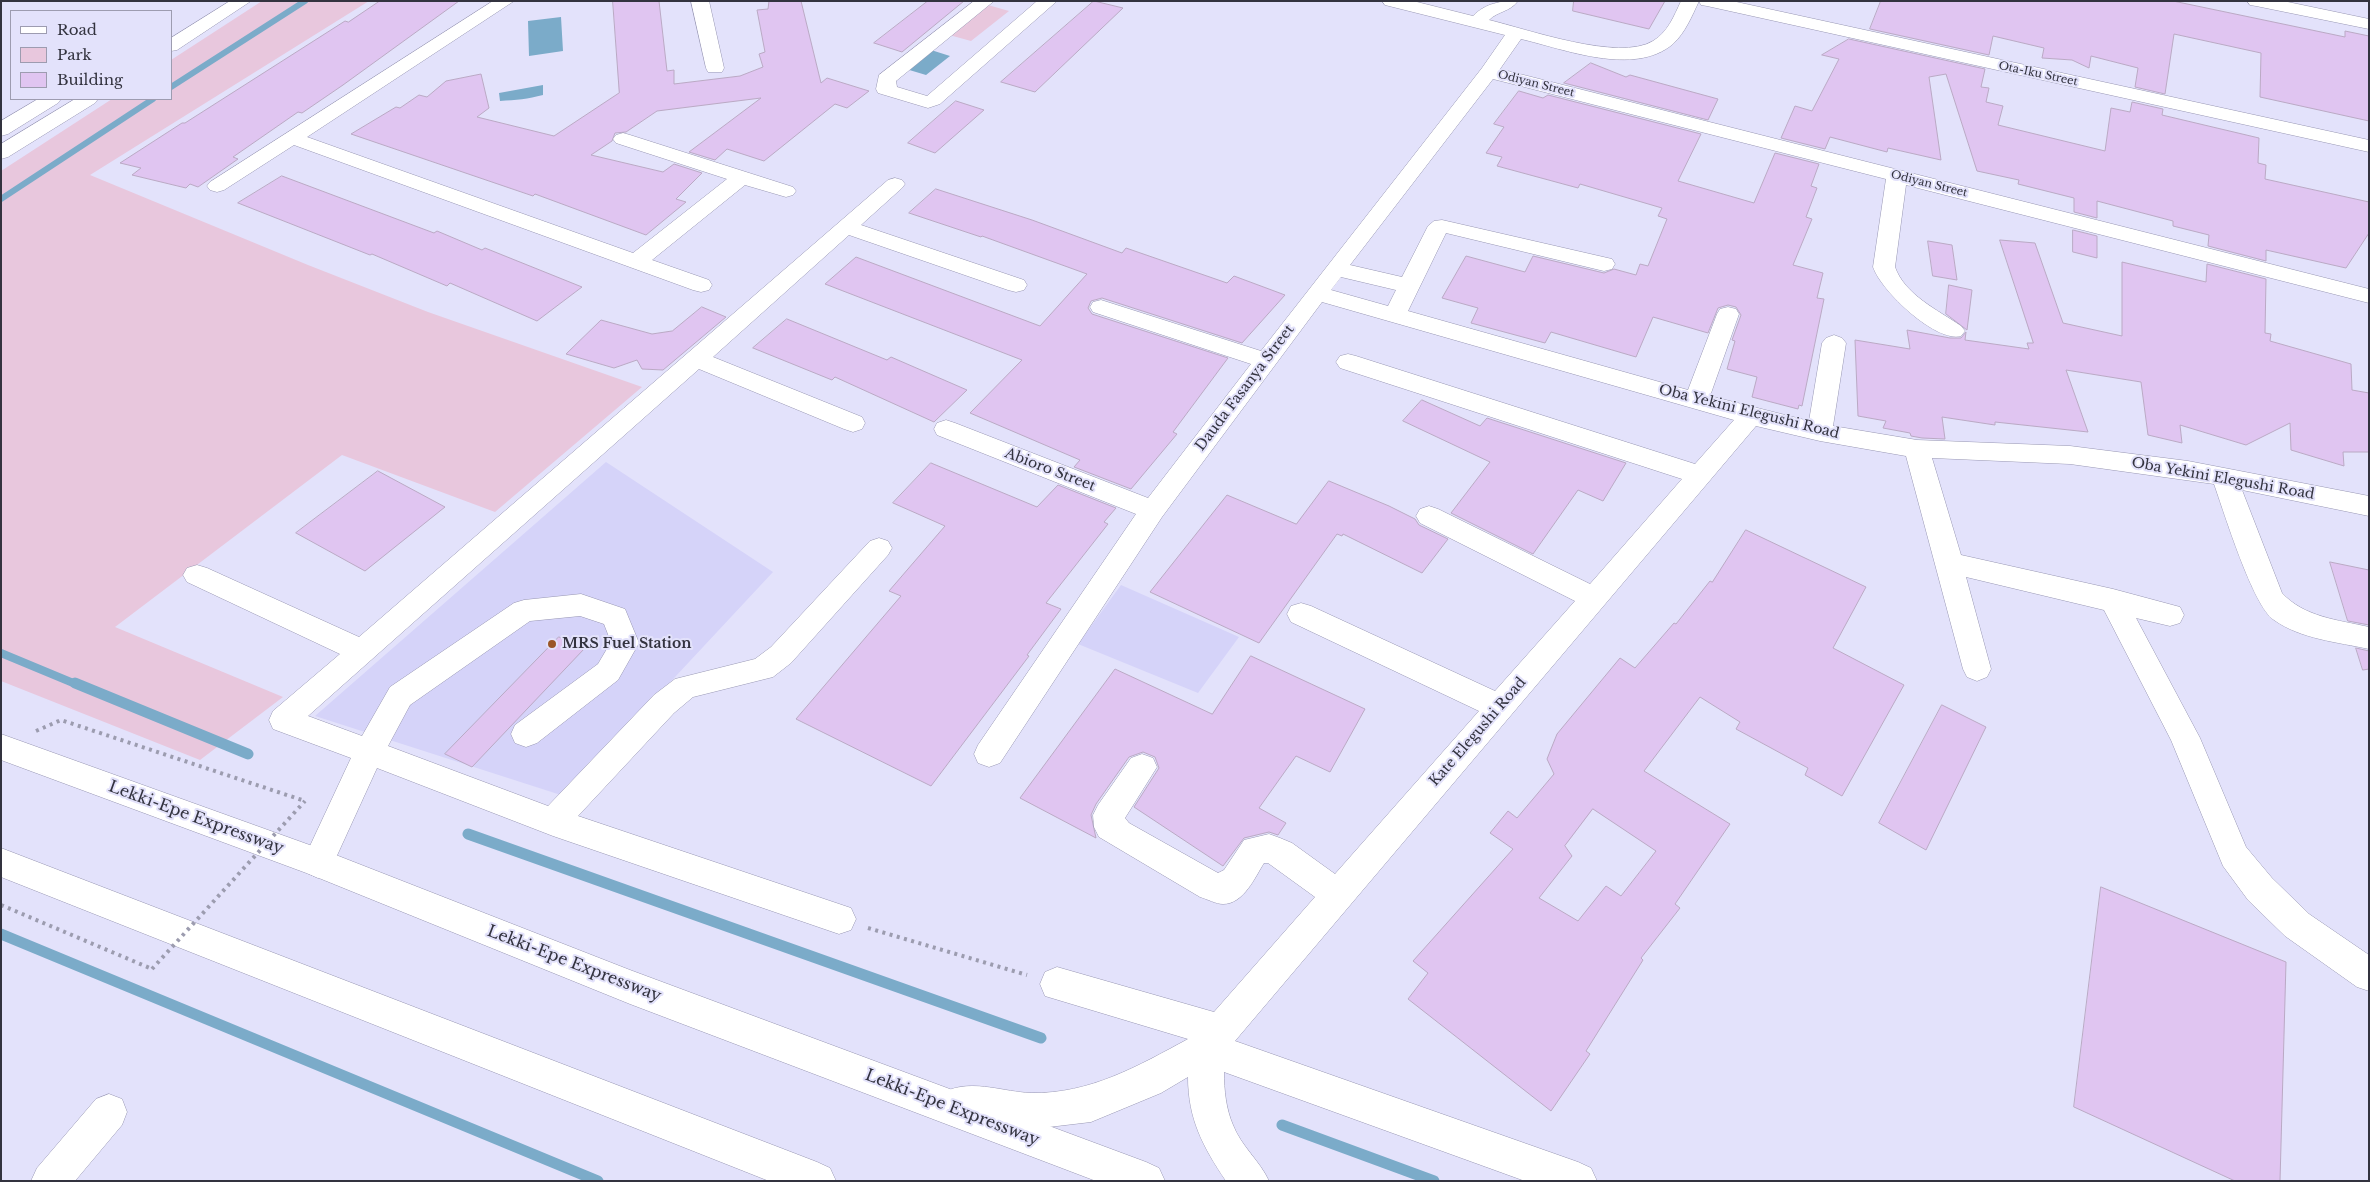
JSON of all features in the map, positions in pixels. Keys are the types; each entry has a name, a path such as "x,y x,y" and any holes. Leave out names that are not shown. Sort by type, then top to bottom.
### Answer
{"main road":[{"path":"172,45 242,1"},
{"path":"217,186 505,1"},
{"path":"700,1 714,68"},
{"path":"985,1 886,79 888,89 885,89 928,102 933,100 1044,4"},
{"path":"1022,1 1044,4"},
{"path":"1391,1 1605,54 1632,55 1655,48 1668,40 1690,1"},
{"path":"1476,23 1488,11 1506,5 1509,1"},
{"name":"Ota-Iku Street","path":"1707,1 2369,146"},
{"path":"2256,1 2369,24"},
{"name":"Dauda Fasanya Street","path":"989,754 1153,510 1317,292 1489,72 1516,32"},
{"name":"Odiyan Street","path":"1489,72 2369,296"},
{"path":"1,130 49,100"},
{"path":"1,153 86,100"},
{"path":"292,138 701,285"},
{"path":"623,139 786,191"},
{"path":"1897,176 1884,267 1886,276 1896,289 1953,331"},
{"path":"635,262 742,177"},
{"path":"838,919 552,822 284,720 895,184"},
{"path":"1395,315 1436,231 1442,226 1604,264"},
{"path":"846,228 1016,285"},
{"path":"1336,269 1409,286"},
{"name":"Oba Yekini Elegushi Road","path":"1317,292 1751,416 1820,432 1917,449 2070,455 2188,470 2369,506"},
{"path":"1100,307 1266,361"},
{"path":"1696,400 1728,314"},
{"path":"1820,432 1834,343"},
{"path":"696,359 853,423"},
{"path":"1348,362 1599,444 1701,475"},
{"name":"Kate Elegushi Road","path":"931,1099 1032,1111 1091,1104 1148,1080 1213,1040 1751,416"},
{"name":"Abioro Street","path":"946,429 1153,510"},
{"path":"1917,449 1977,669"},
{"path":"2224,477 2270,599 2282,612 2306,624 2369,638"},
{"path":"1429,516 1593,598"},
{"path":"552,822 664,704 684,687 763,669 782,655 879,548"},
{"path":"1948,560 1964,567 2113,600 2170,615"},
{"path":"197,575 362,651"},
{"path":"2113,600 2185,738 2234,856 2260,889 2297,924 2369,975"},
{"path":"318,863 368,752 400,696 524,610 580,605 614,617 625,643 608,672 526,734"},
{"path":"1301,614 1500,707"},
{"name":"Lekki-Epe Expressway","path":"1,747 318,863 630,987 1146,1181"},
{"path":"1142,767 1109,814 1110,827 1118,833 1212,886 1224,889 1235,882 1255,850 1269,848 1281,853 1337,895"},
{"path":"1,862 817,1181"},
{"path":"1057,984 1213,1040 1578,1181"},
{"path":"1213,1040 1206,1092 1217,1135 1250,1181"},
{"path":"50,1181 109,1112"}],"path":[{"path":"1,905 152,969 305,801 61,720"},
{"path":"838,919 1057,984"}],"shaded area":[{"path":"561,17 563,51 529,56 528,21"},
{"path":"931,50 950,56 926,75 906,69"},
{"path":"543,85 543,95 500,101 499,93"},
{"name":"MRS Fuel Station","path":"606,462 773,572 564,796 315,716"},
{"path":"1121,585 1239,637 1198,693 1078,644"}],"green space":[{"path":"262,1 369,1 90,175 308,265 428,312 642,387 495,512 342,455 115,627 283,697 200,760 1,681 1,171 110,100 172,100 172,59"},
{"path":"981,3 1009,11 971,41 942,33"}],"building":[{"path":"380,1 459,1 343,85 302,113 298,112 233,157 238,159 198,187 190,184 186,188 132,175 141,168 120,163 345,21 348,22"},
{"path":"613,1 659,1 667,71 674,70 674,84 740,76 763,67 759,54 765,52 757,10 768,9 769,1 801,1 821,83 827,78 869,91 847,108 835,104 764,161 727,149 715,160 689,152 761,98 657,111 626,132 615,133 612,141 591,155 663,172 674,164 702,173 676,199 686,202 646,235 535,194 533,196 351,134 396,107 400,108 419,95 427,97 446,81 481,74 489,108 477,117 554,136 619,93"},
{"path":"928,1 964,1 902,52 874,43"},
{"path":"1094,1 1123,8 1035,92 1001,82"},
{"path":"1574,1 1665,1 1649,29 1573,11"},
{"path":"1881,1 2173,1 2345,37 2345,31 2369,36 2369,121 2260,97 2261,53 2174,34 2165,94 2135,87 2138,68 2091,56 2089,68 2072,60 2042,58 2044,48 1993,36 1989,55 1870,29"},
{"path":"1849,39 1985,69 1981,87 1989,88 1986,102 2003,106 1998,125 2105,151 2111,108 2130,112 2132,102 2163,109 2162,115 2259,138 2258,163 2266,165 2265,179 2369,202 2369,233 2346,268 2266,250 2266,261 2208,246 2209,235 2173,226 2173,221 2097,201 2097,218 2074,212 2074,198 2018,184 2019,180 1977,171 1946,74 1929,77 1941,160 1888,148 1887,152 1830,137 1825,149 1781,138 1795,106 1812,111 1839,59 1822,55"},
{"path":"1591,63 1626,77 1630,75 1718,99 1708,120 1564,83"},
{"path":"1519,91 1543,98 1548,95 1701,134 1678,181 1754,203 1775,153 1819,164 1811,186 1817,188 1806,217 1812,219 1793,265 1823,273 1817,298 1824,299 1802,406 1799,405 1798,409 1752,397 1757,377 1727,369 1735,341 1732,340 1741,315 1736,307 1728,305 1718,308 1708,333 1653,317 1636,357 1551,332 1545,343 1471,323 1478,308 1442,298 1466,256 1525,272 1533,256 1604,273 1614,269 1636,275 1640,264 1648,266 1667,219 1658,216 1662,208 1580,184 1578,188 1497,166 1502,157 1486,153 1504,127 1494,124"},
{"path":"956,101 984,110 935,153 908,143"},
{"path":"282,176 434,233 437,231 482,250 485,248 582,287 537,321 450,283 447,286 372,254 370,255 238,203"},
{"path":"936,189 1032,220 1122,253 1126,248 1227,283 1234,276 1285,295 1242,343 1102,298 1091,301 1088,308 1092,314 1228,358 1173,432 1177,434 1131,489 1074,467 1080,460 970,413 1022,360 825,284 856,257 1040,326 1087,274 982,236 909,213"},
{"path":"2073,230 2097,236 2097,258 2073,252"},
{"path":"2000,240 2035,243 2063,323 2122,336 2122,262 2206,282 2207,264 2266,279 2265,333 2271,334 2270,341 2351,364 2352,390 2369,393 2369,452 2343,452 2344,466 2291,450 2290,423 2246,445 2180,425 2182,443 2148,435 2141,382 2066,370 2088,432 1995,422 1995,425 1942,417 1945,439 1922,438 1911,436 1910,433 1883,428 1886,421 1858,416 1855,340 1910,349 1907,330 1950,338 1961,338 1966,332 1965,340 2029,349 2027,343 2033,343"},
{"path":"1928,241 1952,245 1957,280 1933,276"},
{"path":"1949,285 1972,290 1967,330 1946,314"},
{"path":"702,307 726,317 663,370 642,369 637,360 614,368 566,354 601,320 652,334 672,331"},
{"path":"787,319 887,360 891,357 967,390 934,422 835,377 832,380 753,348"},
{"path":"1422,400 1480,426 1487,418 1626,463 1603,501 1578,490 1533,554 1451,513 1490,462 1403,421"},
{"path":"931,463 1037,507 1058,485 1116,508 1104,522 1108,524 1046,603 1061,609 1027,655 1029,656 931,786 796,719 901,596 889,591 945,526 893,503"},
{"path":"378,471 445,507 365,571 296,533"},
{"path":"1329,481 1389,506 1415,519 1419,525 1448,539 1422,573 1343,534 1342,536 1337,534 1259,643 1150,592 1227,495 1296,524"},
{"path":"1746,530 1866,587 1833,648 1904,685 1842,796 1805,775 1808,768 1736,729 1740,722 1700,697 1644,771 1730,824 1675,904 1680,908 1641,958 1643,960 1586,1051 1590,1054 1551,1111 1408,999 1428,973 1413,961 1513,849 1490,833 1508,811 1517,818 1554,774 1547,759 1557,734 1620,658 1635,668 1674,623 1676,624 1710,581 1712,582","holes":["1593,809 1656,851 1621,896 1606,886 1578,921 1539,898 1572,856 1565,846"]},
{"path":"2330,562 2369,570 2369,625 2348,621"},
{"path":"559,637 584,649 472,767 445,754"},
{"path":"2356,648 2369,651 2369,669 2363,670"},
{"path":"1251,656 1365,709 1330,772 1296,756 1259,808 1286,823 1278,835 1269,832 1244,838 1223,866 1134,807 1159,768 1155,757 1143,752 1129,757 1096,804 1091,815 1096,838 1020,798 1115,669 1212,714"},
{"path":"1942,705 1986,727 1926,850 1879,823"},
{"path":"2101,887 2286,962 2280,1181 2235,1181 2074,1107"}],"waterway":[{"path":"172,86 305,1"},
{"path":"1,199 151,100"},
{"path":"1,653 78,685"},
{"path":"75,683 248,754"},
{"path":"468,834 1041,1038"},
{"path":"1,934 598,1181"},
{"path":"1282,1125 1434,1181"}],"place":[{"name":"MRS Fuel Station","path":"552,644"}]}
